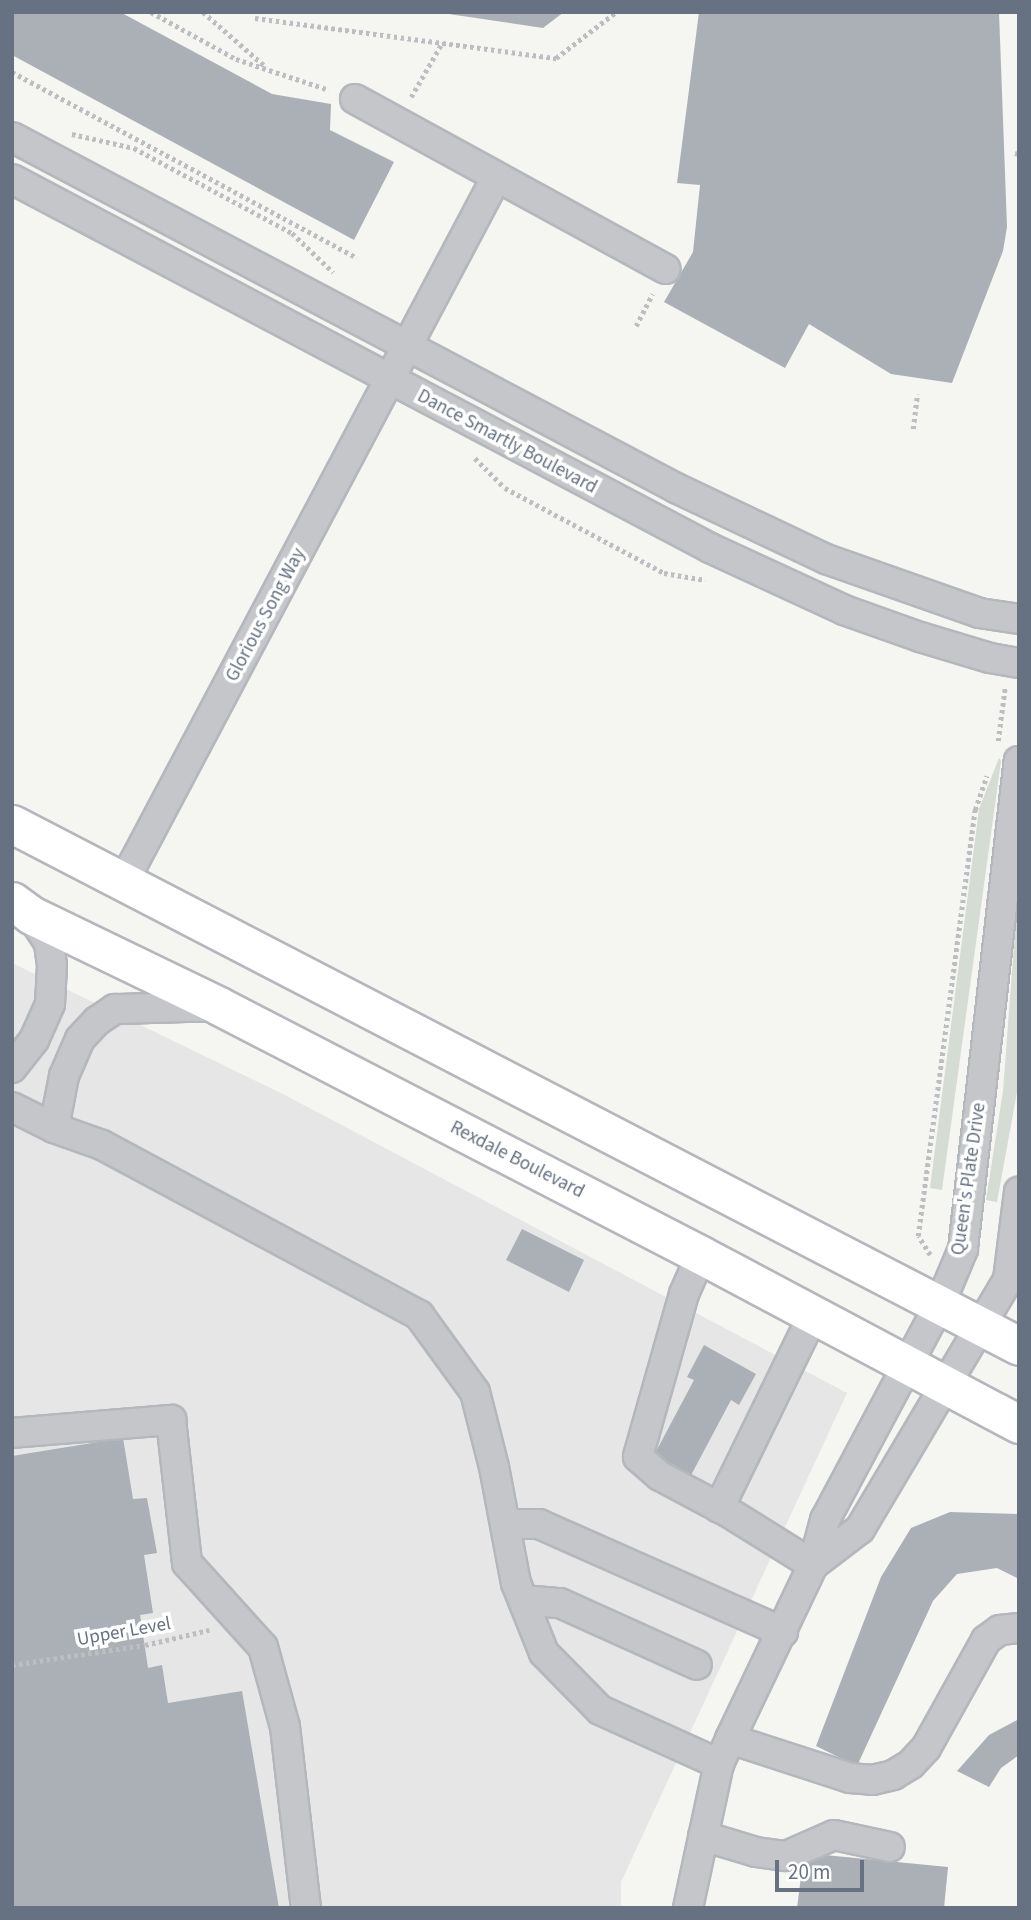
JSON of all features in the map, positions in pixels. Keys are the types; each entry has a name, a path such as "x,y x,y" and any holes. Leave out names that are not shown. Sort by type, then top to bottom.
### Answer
{"main road":[{"path":"12,824 945,1295 981,1326 1019,1346"},
{"name":"Rexdale Boulevard","path":"22,908 219,1006 701,1255 1019,1424"}],"street":[{"path":"355,99 496,178 660,281"},
{"name":"Dance Smartly Boulevard","path":"12,136 407,348 678,489 826,559 979,613 1019,619"},
{"name":"Glorious Song Way","path":"124,881 496,178"},
{"name":"Dance Smartly Boulevard","path":"12,179 710,548 844,610 990,658 1012,673"},
{"name":"Queen's Plate Drive","path":"688,1908 724,1751 813,1565 825,1520 945,1295 963,1248 1008,753"},
{"path":"12,1068 34,1040 50,1004 52,965 49,943 22,908"},
{"path":"54,1128 64,1076 80,1039 97,1021 115,1009 219,1006"},
{"path":"12,1107 54,1128 102,1145 419,1315 475,1392 516,1583 544,1653 600,1710 724,1751 850,1779 872,1780 893,1775 911,1764 926,1748 986,1640 1000,1630 1019,1628"},
{"name":"Queen's Plate Drive","path":"813,1565 860,1529 1008,1280 1019,1192"},
{"path":"701,1255 684,1294 638,1457 660,1476 719,1507 813,1565"},
{"path":"719,1507 813,1315"},
{"path":"12,1433 171,1420 187,1563 263,1647 285,1727 306,1908"},
{"path":"505,1524 539,1524 783,1632"},
{"path":"523,1600 560,1603 697,1665"},
{"path":"703,1836 756,1852 786,1856 834,1835 890,1847"}],"path":[{"path":"151,12 236,59 355,99"},
{"path":"204,12 269,70"},
{"path":"255,18 556,58 616,12"},
{"path":"422,79 442,43"},
{"path":"12,72 357,258"},
{"path":"64,132 134,148 292,233 341,280"},
{"path":"636,326 660,281"},
{"path":"913,429 917,394"},
{"path":"1008,753 1012,673"},
{"path":"945,1295 918,1236 975,810 988,773"},
{"name":"Upper Level","path":"12,1665 145,1645 240,1622"}],"shaded area":[{"path":"999,758 1001,761 942,1190 930,1188 979,809"},
{"path":"1019,879 1019,1081 997,1202 986,1200 1003,1091"},
{"path":"12,963 283,1094 847,1393 621,1882 621,1908 12,1908"}],"building":[{"path":"12,12 120,12 272,94 331,104 330,130 394,162 354,240 12,55"},
{"path":"435,12 564,12 543,28"},
{"path":"699,12 999,12 1007,227 1003,251 952,383 891,374 809,324 785,368 664,302 693,252 700,185 677,183"},
{"path":"522,1229 584,1260 569,1292 506,1260"},
{"path":"704,1345 756,1374 739,1405 731,1400 689,1479 652,1459 694,1380 687,1377"},
{"path":"123,1438 133,1499 147,1498 157,1553 144,1555 153,1613 140,1615 148,1668 162,1665 168,1703 242,1691 279,1908 12,1908 12,1456"},
{"path":"950,1512 1019,1514 1019,1579 997,1568 957,1574 933,1601 857,1766 816,1746 881,1577 911,1528"},
{"path":"1019,1719 1019,1755 1001,1768 989,1787 957,1771 989,1735"},
{"path":"804,1853 948,1867 944,1908 797,1908"}]}
